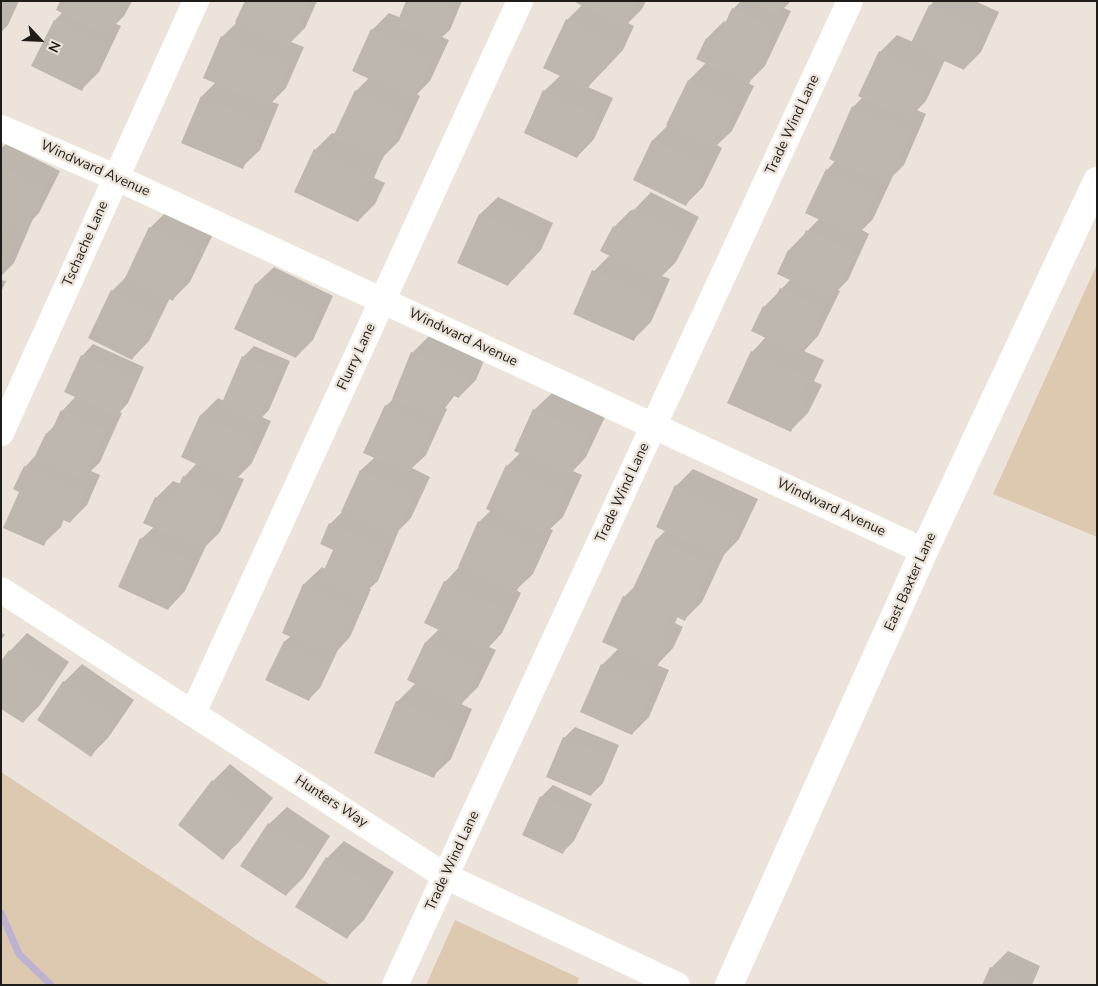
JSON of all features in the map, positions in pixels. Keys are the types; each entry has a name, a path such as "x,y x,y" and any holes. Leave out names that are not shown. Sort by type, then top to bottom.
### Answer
{"main road":[{"name":"East Baxter Lane","path":"729,985 924,551 1097,181"}],"street":[{"name":"Tschache Lane","path":"1,433 196,1"},
{"name":"Flurry Lane","path":"193,713 520,1"},
{"name":"Trade Wind Lane","path":"395,985 850,1"},
{"name":"Windward Avenue","path":"1,128 117,178 924,551"},
{"name":"Hunters Way","path":"1,590 445,876 677,985"}],"shaded area":[{"path":"1097,264 1097,537 993,494"},
{"path":"1,772 254,938 331,985 1,985"},
{"path":"455,920 579,978 577,985 426,985"}],"building":[{"path":"60,1 124,1 107,35 56,10"},
{"path":"245,1 309,1 288,47 235,22"},
{"path":"406,1 439,1 453,7 438,43 396,25"},
{"path":"573,1 633,1 637,3 625,28"},
{"path":"746,1 785,1 779,15"},
{"path":"1,3 8,6 1,22"},
{"path":"929,5 983,29 964,70 910,45"},
{"path":"732,8 775,29 749,84 696,59 706,38 716,43"},
{"path":"566,19 618,43 606,69 598,65 588,89 543,68"},
{"path":"54,20 105,44 82,91 31,66"},
{"path":"371,29 432,58 413,99 352,71"},
{"path":"221,36 288,64 269,106 203,78"},
{"path":"879,51 930,76 909,120 858,96"},
{"path":"688,80 737,104 715,149 666,125"},
{"path":"355,90 404,113 382,160 333,137"},
{"path":"543,90 597,116 577,158 524,133"},
{"path":"201,96 263,122 243,169 181,143"},
{"path":"852,106 910,131 887,184 829,159"},
{"path":"652,140 706,165 686,206 633,180"},
{"path":"314,149 368,175 358,195 368,200 358,222 294,192"},
{"path":"1,167 44,188 22,232 1,221"},
{"path":"826,169 877,193 856,237 805,213"},
{"path":"633,209 683,234 659,281 600,251 613,226 622,231"},
{"path":"479,214 537,240 524,269 517,266 508,286 457,263"},
{"path":"149,227 197,250 173,301 125,278"},
{"path":"806,230 853,251 831,299 777,274 788,250 796,253"},
{"path":"1,232 16,238 1,273"},
{"path":"592,270 653,297 634,341 573,314"},
{"path":"255,284 317,313 296,358 234,329"},
{"path":"780,288 823,309 801,355 751,331 763,306 770,309"},
{"path":"111,290 156,312 132,360 88,338"},
{"path":"751,351 807,377 797,398 805,402 791,432 727,403"},
{"path":"411,352 468,376 459,398 447,393 436,418 392,399"},
{"path":"81,355 134,379 117,416 64,392"},
{"path":"242,356 279,372 258,423 220,407"},
{"path":"385,405 431,426 409,473 363,453"},
{"path":"533,409 588,434 569,476 514,451"},
{"path":"61,410 106,430 83,480 34,458 46,433 50,434"},
{"path":"200,415 254,439 235,482 181,457"},
{"path":"506,465 565,492 546,535 486,509"},
{"path":"24,466 84,492 70,523 57,517 44,546 3,528 19,492 13,489"},
{"path":"360,470 414,494 394,537 341,512"},
{"path":"183,476 227,496 203,550 143,523 155,497 170,504"},
{"path":"675,485 742,517 722,558 656,527"},
{"path":"478,521 536,548 516,593 458,567"},
{"path":"329,523 384,548 361,599 319,581 333,550 320,544"},
{"path":"140,538 191,561 168,610 118,587"},
{"path":"656,539 711,564 685,621 630,595"},
{"path":"444,581 505,610 485,652 424,623"},
{"path":"303,584 355,607 333,656 282,633"},
{"path":"623,596 669,617 659,640 667,644 657,667 602,642"},
{"path":"284,641 328,662 309,701 265,680"},
{"path":"425,642 479,667 461,706 407,680"},
{"path":"9,650 52,679 23,723 1,709 1,661"},
{"path":"601,664 653,687 632,735 580,712"},
{"path":"63,681 118,718 91,757 37,720"},
{"path":"396,701 456,727 434,778 374,753"},
{"path":"563,737 609,757 591,796 546,777"},
{"path":"212,780 257,815 223,860 178,825"},
{"path":"540,796 581,815 563,854 522,835"},
{"path":"268,823 314,853 286,896 240,866"},
{"path":"326,857 378,889 347,939 295,907"},
{"path":"990,967 1024,983 1023,985 982,985"}],"waterway":[{"path":"1,913 19,954 51,985"}]}
